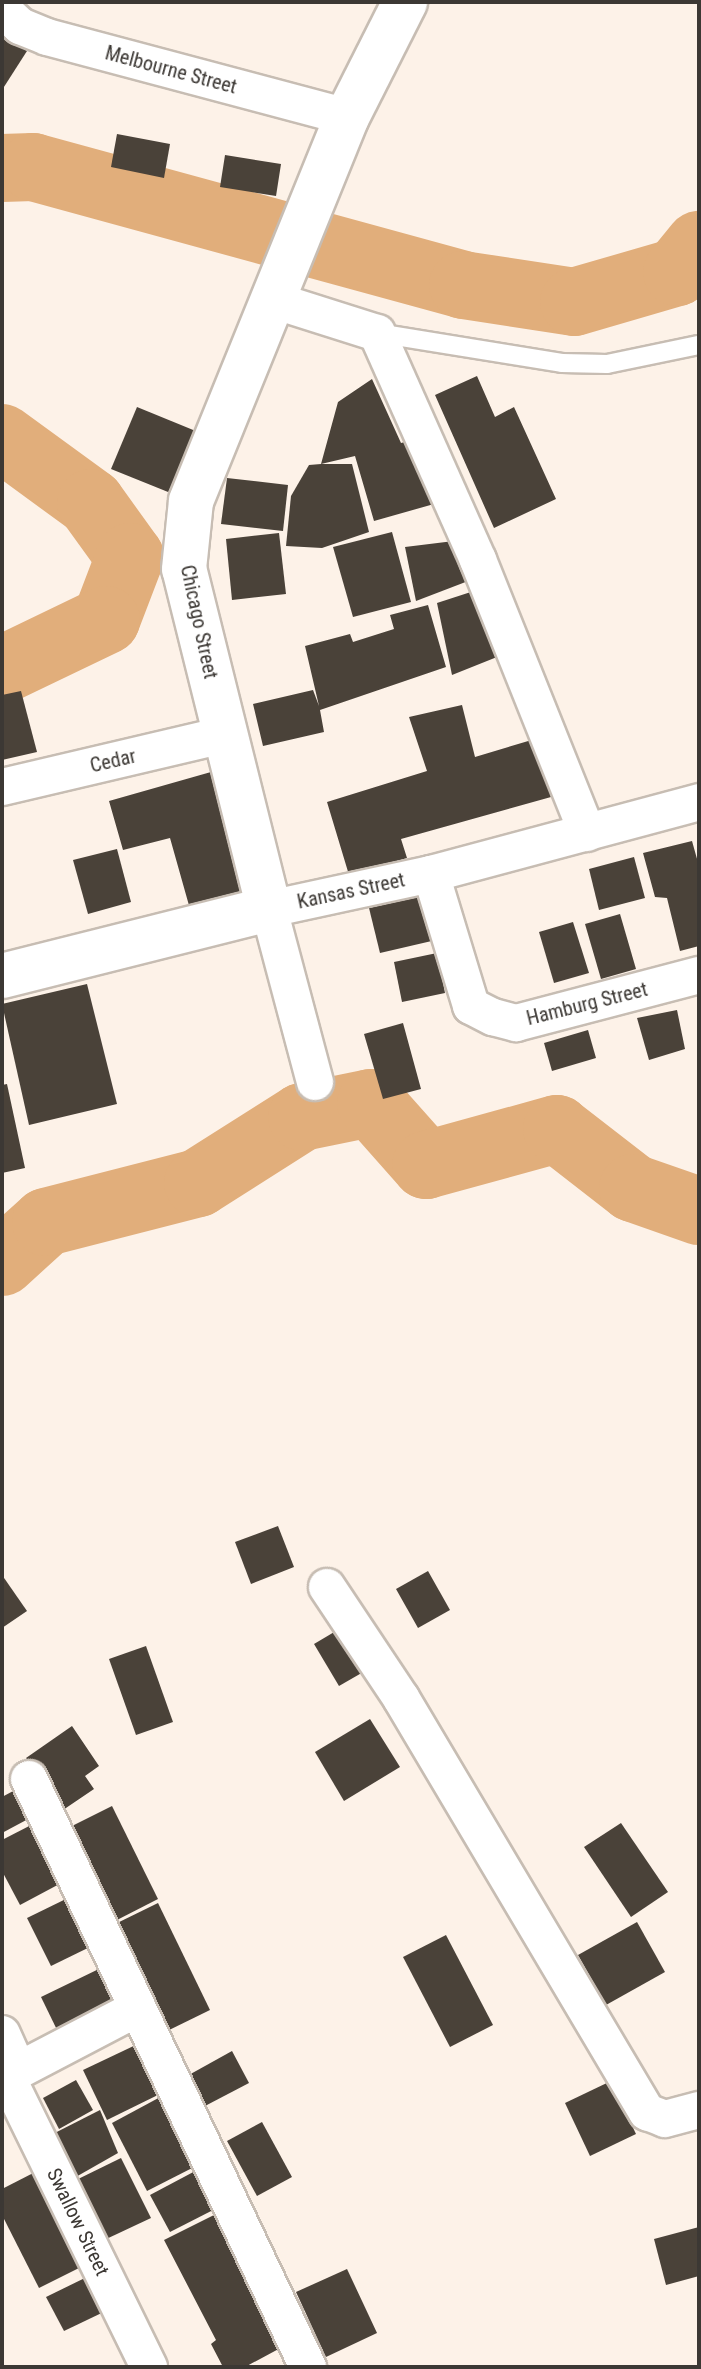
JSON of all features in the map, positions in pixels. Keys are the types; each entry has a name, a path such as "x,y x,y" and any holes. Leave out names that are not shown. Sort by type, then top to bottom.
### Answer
{"street":[{"name":"Chicago Street","path":"315,1082 184,569 191,501 347,117 405,2"},
{"name":"Melbourne Street","path":"2,9 20,26 47,37 347,117"},
{"path":"279,284 377,333 478,560 587,833"},
{"name":"Cedar","path":"2,787 224,735"},
{"name":"Kansas Street","path":"2,976 269,909 431,874 699,802"},
{"name":"Hamburg Street","path":"431,874 471,1006 493,1017 516,1023 699,975"},
{"path":"327,1587 401,1698 647,2112 665,2119 699,2110"},
{"path":"29,1779 308,2367"},
{"path":"9,2075 138,2008"},
{"name":"Swallow Street","path":"2,2034 9,2075 149,2367"}],"lane":[{"path":"377,333 562,363 607,364 699,345"}],"building":[{"path":"2,36 27,51 2,90"},
{"path":"117,134 170,144 164,178 111,167"},
{"path":"225,155 281,164 276,196 220,187"},
{"path":"477,376 495,417 514,407 556,499 494,528 435,395"},
{"path":"372,379 401,443 416,439 434,504 374,521 355,456 321,464 338,402"},
{"path":"137,407 203,434 178,496 111,469"},
{"path":"352,464 369,532 322,548 286,546 291,496 309,465"},
{"path":"227,478 288,485 283,531 221,524"},
{"path":"392,532 411,602 353,617 333,547"},
{"path":"279,533 286,594 232,600 226,539"},
{"path":"462,540 476,578 416,601 405,547"},
{"path":"477,590 502,655 452,675 437,603"},
{"path":"428,605 446,667 320,710 324,732 263,746 253,704 313,690 319,706 305,646 350,634 353,642 394,629 390,615"},
{"path":"21,691 37,752 2,760 2,695"},
{"path":"462,705 475,757 535,739 551,797 401,839 407,858 349,875 327,802 427,771 409,717"},
{"path":"218,770 244,894 190,909 170,838 123,850 109,801"},
{"path":"692,841 699,866 699,946 680,951 667,898 655,897 643,853"},
{"path":"117,849 131,902 88,914 73,860"},
{"path":"634,857 645,898 599,910 589,869"},
{"path":"425,895 436,940 380,953 369,908"},
{"path":"620,914 636,969 601,979 585,924"},
{"path":"573,922 589,973 554,983 539,932"},
{"path":"437,953 445,993 402,1002 394,962"},
{"path":"87,984 117,1104 29,1125 2,1004"},
{"path":"677,1010 685,1049 649,1060 637,1018"},
{"path":"403,1023 421,1089 383,1099 364,1034"},
{"path":"588,1030 596,1058 552,1071 544,1043"},
{"path":"7,1084 25,1168 2,1173 2,1085"},
{"path":"278,1526 294,1567 251,1584 235,1542"},
{"path":"428,1571 450,1610 418,1628 396,1589"},
{"path":"2,1575 27,1611 2,1628"},
{"path":"346,1625 372,1667 339,1686 314,1644"},
{"path":"146,1646 173,1722 136,1735 109,1659"},
{"path":"370,1719 400,1767 344,1801 315,1752"},
{"path":"72,1726 99,1766 85,1776 94,1789 63,1810 26,1758"},
{"path":"15,1790 30,1818 2,1833 2,1797"},
{"path":"112,1806 158,1899 115,1921 68,1828"},
{"path":"35,1823 65,1881 20,1905 2,1871 2,1840"},
{"path":"621,1823 668,1892 631,1917 584,1847"},
{"path":"72,1896 96,1944 51,1966 27,1918"},
{"path":"158,1903 210,2010 161,2034 109,1927"},
{"path":"637,1922 665,1972 606,2005 578,1955"},
{"path":"446,1935 493,2025 450,2047 403,1957"},
{"path":"105,1966 125,2006 60,2036 41,1997"},
{"path":"142,2042 166,2091 107,2120 83,2070"},
{"path":"232,2051 249,2083 205,2106 187,2076"},
{"path":"76,2080 93,2110 59,2129 43,2098"},
{"path":"611,2081 636,2134 590,2156 565,2103"},
{"path":"164,2095 200,2164 147,2191 112,2123"},
{"path":"100,2110 118,2153 67,2182 43,2139"},
{"path":"262,2122 292,2177 257,2196 227,2141"},
{"path":"121,2158 151,2218 102,2241 72,2182"},
{"path":"43,2168 91,2262 39,2288 2,2215 2,2189"},
{"path":"199,2169 219,2207 170,2232 150,2195"},
{"path":"218,2213 286,2345 245,2367 223,2367 211,2344 216,2340 164,2240"},
{"path":"699,2227 699,2276 666,2285 654,2239"},
{"path":"347,2269 377,2333 326,2357 296,2292"},
{"path":"93,2274 110,2309 64,2331 46,2297"}],"waterway":[{"path":"2,168 33,167 463,285 574,302 677,272 699,245"},
{"path":"2,438 91,503 130,557 106,620 2,670"},
{"path":"2,1262 46,1222 198,1183 302,1117 371,1103 426,1165 557,1129 633,1188 699,1211"}]}
